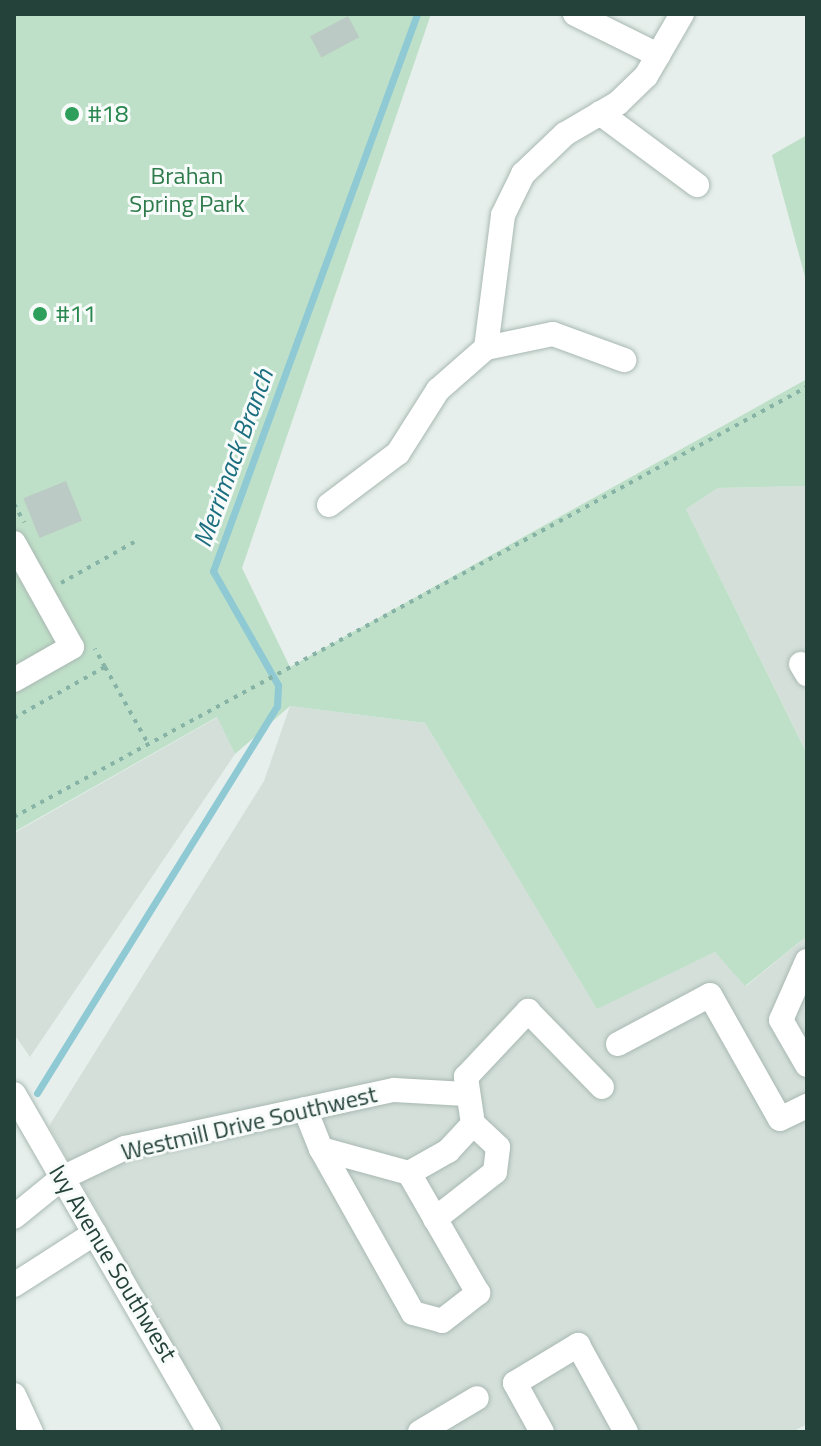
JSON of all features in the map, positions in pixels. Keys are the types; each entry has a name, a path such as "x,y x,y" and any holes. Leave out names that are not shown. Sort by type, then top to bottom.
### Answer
{"street":[{"path":"575,14 658,55"},
{"path":"486,348 503,215 523,174 565,134 600,113 646,76 682,14"},
{"path":"600,113 697,185"},
{"path":"329,505 398,453 438,390 486,348 553,334 624,360"},
{"path":"14,543 72,647 14,680"},
{"path":"807,961 781,1020 807,1065"},
{"path":"618,1044 710,995 780,1119 807,1106"},
{"path":"435,1219 495,1172 498,1147 473,1124 466,1094 466,1077 528,1011 602,1087"},
{"name":"Westmill Drive Southwest","path":"14,1217 62,1178 125,1148 394,1090 466,1094"},
{"name":"Ivy Avenue Southwest","path":"14,1094 209,1432"},
{"path":"305,1109 321,1149 413,1313 442,1321 478,1293 409,1173"},
{"path":"321,1149 409,1173 448,1151 473,1124"},
{"path":"14,1285 95,1233"},
{"path":"542,1432 515,1383 578,1345 626,1432"},
{"path":"14,1395 31,1432"},
{"path":"420,1432 477,1398"}],"path":[{"path":"14,817 807,387"},
{"path":"59,584 134,542"},
{"path":"105,667 149,745"}],"shaded area":[{"path":"807,486 807,754 686,509 718,488"},
{"path":"290,706 425,723 597,1008 715,952 746,986 807,936 807,1424 792,1432 222,1432 49,1126 264,781"},
{"path":"218,717 235,754 30,1057 14,1034 14,833"}],"green space":[{"name":"Brahan Spring Park","path":"14,14 431,14 242,568 290,667 807,379 807,486 718,488 686,509 807,754 807,936 745,986 715,952 597,1009 425,723 290,706 235,754 217,717 14,832"},
{"path":"807,135 807,284 772,155"}],"building":[{"path":"348,16 359,37 321,57 310,36"},
{"path":"66,481 82,521 39,538 23,498"}],"waterway":[{"name":"Merrimack Branch","path":"37,1093 277,706 278,685 213,571 417,14"}],"place":[{"name":"#18","path":"72,114"},
{"name":"#11","path":"40,314"}]}
